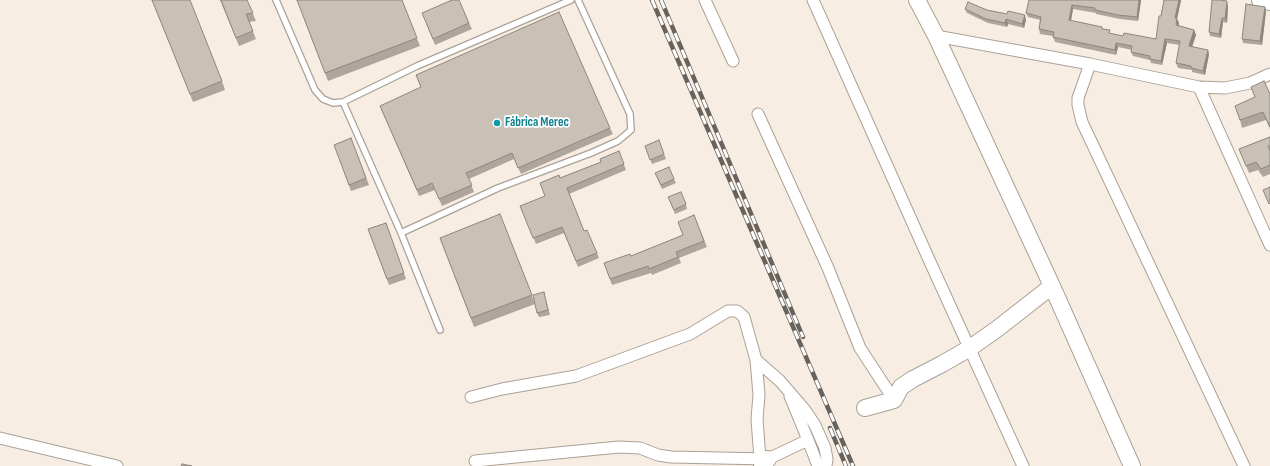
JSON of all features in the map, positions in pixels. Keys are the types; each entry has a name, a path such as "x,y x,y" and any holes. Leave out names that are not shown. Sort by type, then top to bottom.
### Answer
{"street":[{"path":"705,0 733,61"},
{"path":"813,0 1023,466"},
{"path":"917,0 936,36 1052,286 1132,466"},
{"path":"1260,0 1270,2"},
{"path":"936,36 1090,64 1199,86 1225,88 1250,83 1270,74"},
{"path":"1090,64 1078,98 1082,122 1244,466"},
{"path":"1199,86 1270,245"},
{"path":"758,114 828,268 860,348 894,400"},
{"path":"865,408 894,400 901,387 970,348 1052,286"},
{"path":"471,397 502,389 576,376 690,334 728,311 737,311 744,317 756,360 759,395 757,419 763,462"},
{"path":"756,360 786,387 815,425 825,448 827,459 826,466"},
{"path":"786,387 818,466"},
{"path":"0,438 117,466"},
{"path":"475,461 619,447 640,448 658,455 671,457 763,462 808,440"}],"lane":[{"path":"276,0 315,90 323,99 333,102 343,102 417,66 571,0"},
{"path":"401,233 498,188 618,141 631,130 630,114 578,0"},
{"path":"343,102 401,233 440,330"}],"building":[{"path":"152,0 190,0 222,81 190,94"},
{"path":"221,0 247,0 253,13 246,14 253,31 236,38"},
{"path":"297,0 402,0 417,38 325,73"},
{"path":"452,0 459,0 469,23 433,39 422,13"},
{"path":"1029,0 1139,0 1137,17 1118,15 1095,10 1095,8 1072,5 1069,20 1102,27 1102,29 1110,30 1109,33 1123,36 1124,33 1156,39 1159,16 1161,16 1164,0 1179,0 1175,18 1177,19 1176,25 1194,30 1189,46 1208,50 1203,71 1191,68 1191,66 1176,63 1180,41 1165,39 1161,61 1150,59 1150,56 1131,52 1132,46 1116,43 1115,50 1053,37 1054,32 1039,29 1041,17 1026,13"},
{"path":"1212,0 1227,1 1225,18 1222,18 1219,34 1209,32"},
{"path":"968,2 987,10 1007,14 1008,11 1025,15 1022,24 1006,19 1005,23 986,19 965,9"},
{"path":"1246,4 1265,7 1260,41 1242,39"},
{"name":"Fábrica Merec","path":"559,12 610,128 518,168 512,153 466,173 472,185 439,199 432,183 417,190 380,106 421,87 416,75"},
{"path":"1264,81 1270,94 1270,127 1263,112 1240,120 1235,106 1255,97 1251,87"},
{"path":"1270,137 1270,146 1268,146 1270,151 1270,165 1261,169 1256,162 1246,166 1239,149"},
{"path":"351,138 366,178 349,185 334,145"},
{"path":"659,140 664,154 650,160 645,146"},
{"path":"619,151 624,164 567,188 584,231 587,230 597,253 576,261 562,227 533,238 520,206 545,196 540,183 559,175 560,178 601,162 600,159"},
{"path":"669,167 674,179 661,185 655,173"},
{"path":"1270,187 1270,203 1269,204 1263,190"},
{"path":"681,192 686,204 674,210 668,197"},
{"path":"500,214 532,295 471,318 440,238"},
{"path":"694,215 704,241 676,252 678,257 649,269 648,266 610,279 604,263 630,254 631,256 683,235 678,222"},
{"path":"386,223 404,273 387,279 368,229"},
{"path":"544,292 548,310 537,313 533,295"},
{"path":"182,464 192,466 181,466"}],"railway":[{"path":"652,0 853,466"},
{"path":"661,0 803,337"},
{"path":"830,428 846,466"}],"place":[{"name":"Fábrica Merec","path":"497,123"}]}
